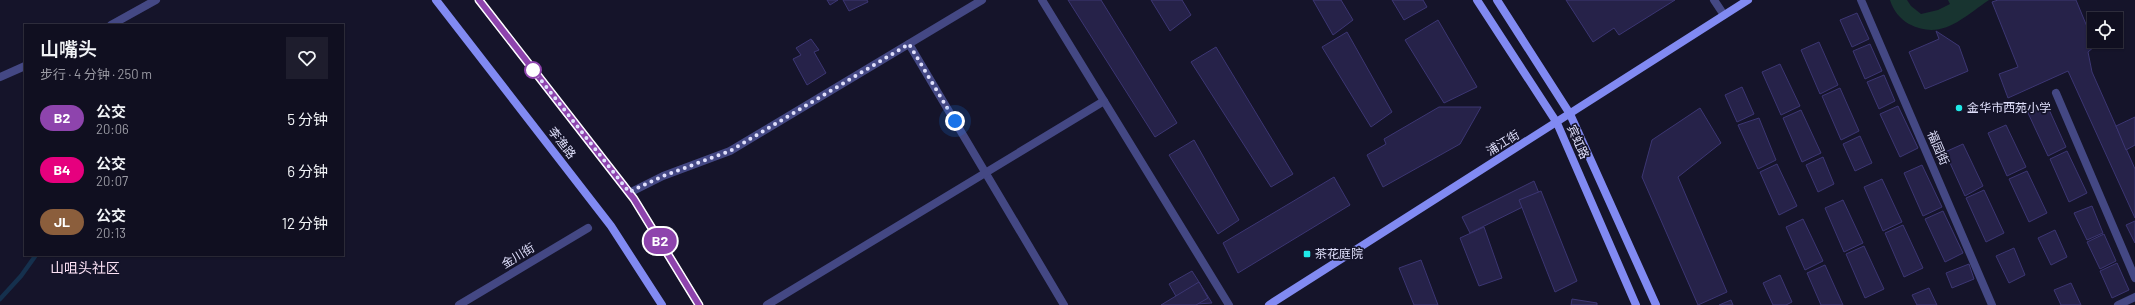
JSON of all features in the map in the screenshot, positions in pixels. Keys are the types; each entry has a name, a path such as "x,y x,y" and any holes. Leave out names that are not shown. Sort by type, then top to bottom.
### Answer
{"main road":[{"name":"李渔路","path":"436,0 611,226 662,305"},
{"name":"李渔路","path":"479,0 629,192 699,305"},
{"name":"宾虹路","path":"1477,0 1556,123 1636,305"},
{"name":"宾虹路","path":"1497,0 1570,114 1656,305"},
{"name":"浦江街","path":"1269,305 1748,0"}],"street":[{"path":"113,24 156,0"},
{"path":"629,192 663,176 730,151 982,0"},
{"path":"1042,0 1230,305"},
{"path":"1714,0 1724,15"},
{"name":"福园街","path":"1861,0 1992,305"},
{"path":"909,44 1064,305"},
{"path":"0,77 24,66"},
{"path":"2056,93 2135,278"},
{"path":"767,305 1104,101"},
{"name":"金川街","path":"459,305 588,228"},
{"path":"2118,305 2135,297"}],"green space":[{"path":"1890,0 1907,0 1911,6 1921,14 1938,10 1950,4 1948,0 1989,0 1961,20 1942,29 1932,30 1921,29 1903,20 1897,14"}],"building":[{"path":"827,0 838,0 830,5"},
{"path":"843,0 867,0 868,2 849,11"},
{"path":"1068,0 1101,0 1177,123 1155,137"},
{"path":"1151,0 1182,0 1191,15 1170,31"},
{"path":"1313,0 1341,0 1353,20 1333,35"},
{"path":"1392,0 1423,0 1427,7 1404,20"},
{"path":"1566,0 1675,0 1619,35 1614,28 1593,42"},
{"path":"1998,0 2076,0 2087,27 2087,48 2093,48 2088,52 2092,72 2135,169 2135,218 2068,71 2008,98 1999,74 2018,67 1992,2"},
{"path":"1857,13 1869,39 1852,47 1840,20"},
{"path":"1438,20 1477,87 1444,103 1405,40"},
{"path":"1936,31 1959,46 1968,71 1925,89 1909,52 1939,39"},
{"path":"1347,32 1392,112 1371,127 1322,47"},
{"path":"811,39 819,50 814,52 826,73 807,85 793,59 801,55 796,48"},
{"path":"1819,42 1838,85 1820,94 1801,50"},
{"path":"1870,44 1882,71 1865,79 1853,51"},
{"path":"1216,47 1293,174 1271,187 1191,62"},
{"path":"1780,64 1800,106 1781,115 1762,72"},
{"path":"1884,75 1895,101 1879,109 1867,82"},
{"path":"1742,87 1754,114 1737,122 1725,95"},
{"path":"1840,88 1859,131 1841,140 1822,96"},
{"path":"2047,105 2066,147 2048,156 2028,113"},
{"path":"1898,106 1918,148 1900,157 1880,114"},
{"path":"1439,107 1481,107 1460,144 1383,187 1367,155 1386,144 1384,139"},
{"path":"1700,108 1721,143 1678,177 1727,292 1698,305 1642,177 1652,140"},
{"path":"1801,110 1821,153 1802,162 1783,118"},
{"path":"2135,117 2135,145 2126,150 2116,126"},
{"path":"1759,118 1776,160 1758,169 1738,125"},
{"path":"2006,125 2026,167 2007,176 1988,133"},
{"path":"1860,136 1872,163 1855,171 1843,144"},
{"path":"1194,140 1239,220 1218,234 1169,155"},
{"path":"1963,144 1983,186 1965,196 1945,152"},
{"path":"2067,151 2087,193 2069,202 2050,159"},
{"path":"1823,157 1834,184 1818,192 1806,165"},
{"path":"1777,164 1797,206 1779,215 1760,172"},
{"path":"1922,165 1942,207 1923,216 1904,173"},
{"path":"2027,171 2047,213 2029,222 2009,179"},
{"path":"1334,177 1350,205 1238,273 1223,243"},
{"path":"1882,179 1902,222 1883,231 1864,187"},
{"path":"1534,181 1541,198 1470,233 1462,217"},
{"path":"1984,190 2004,233 1986,242 1966,198"},
{"path":"1541,191 1577,281 1555,292 1519,200"},
{"path":"1843,200 1863,243 1844,252 1825,208"},
{"path":"2092,206 2103,233 2087,240 2074,213"},
{"path":"1943,211 1963,253 1945,262 1925,219"},
{"path":"1803,219 1823,261 1805,270 1786,227"},
{"path":"2135,221 2135,243 2126,225"},
{"path":"1903,225 1923,268 1904,277 1885,233"},
{"path":"1484,227 1502,278 1479,286 1460,238"},
{"path":"2055,230 2067,257 2051,265 2038,238"},
{"path":"2104,234 2116,261 2100,269 2087,242"},
{"path":"1864,246 1884,289 1865,298 1846,254"},
{"path":"2014,248 2025,275 2009,283 1996,256"},
{"path":"1421,260 1438,305 1414,305 1399,268"},
{"path":"2117,263 2129,290 2112,298 2100,271"},
{"path":"1969,264 1974,279 1952,288 1946,273"},
{"path":"1825,265 1843,305 1821,305 1807,273"},
{"path":"1192,271 1212,303 1181,305 1169,284"},
{"path":"1780,275 1792,302 1786,305 1773,305 1763,283"},
{"path":"1199,282 1208,298 1196,305 1161,305"},
{"path":"2071,283 2081,305 2061,305 2054,290"},
{"path":"1929,288 1937,305 1917,305 1912,295"},
{"path":"1572,299 1597,303 1597,305 1571,305"},
{"path":"1731,300 1733,305 1719,305"}],"waterway":[{"path":"0,299 21,276 35,256"}],"bus line":[{"name":"B2","path":"479,0 634,199 699,305"}],"place":[{"name":"金华市西苑小学","path":"1959,108"},
{"name":"茶花庭院","path":"1307,254"}],"district":[{"name":"山咀头社区","path":"85,268"}],"route":[{"path":"533,70 629,192 663,176 730,151 909,44 955,121"}]}
